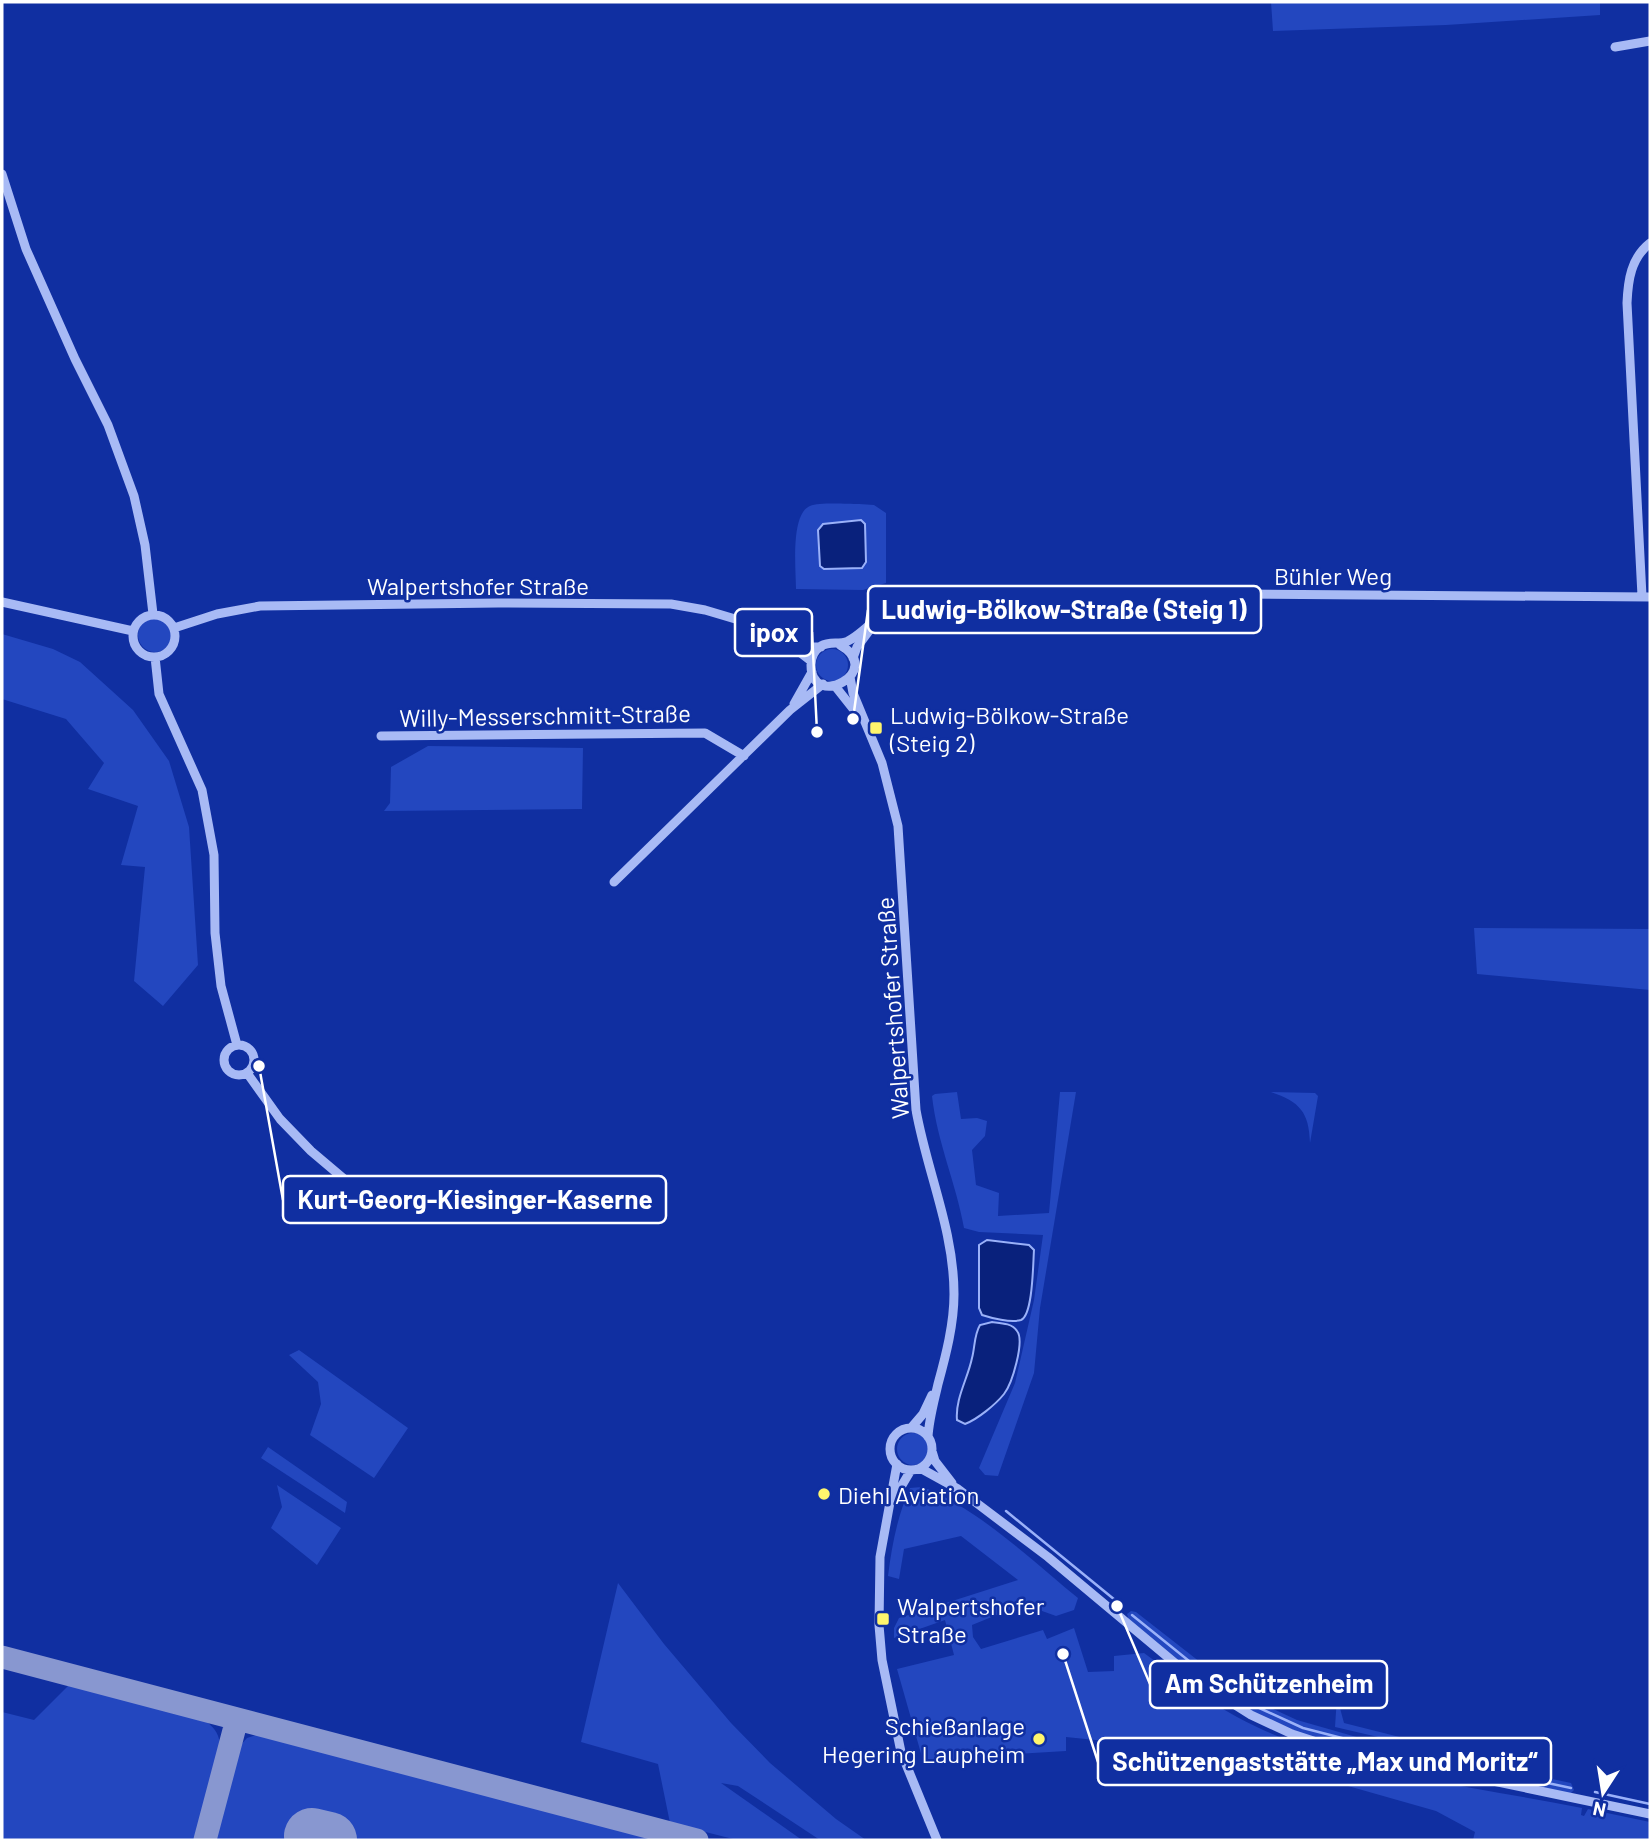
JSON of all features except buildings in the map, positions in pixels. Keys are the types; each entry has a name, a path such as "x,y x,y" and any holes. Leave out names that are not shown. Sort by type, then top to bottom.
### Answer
{"street":[{"path":"1615,47 1650,41"},
{"path":"2,174 26,249 108,425 134,496 145,545 152,614"},
{"path":"1646,596 1626,303 1628,280 1636,259 1650,243"},
{"name":"Bühler Weg","path":"853,658 857,648 896,598 954,592 1646,596"},
{"path":"2,602 133,631"},
{"name":"Walpertshofer Straße","path":"174,628 217,614 260,606 671,604 742,621 806,647 821,647"},
{"name":"Bühler Weg","path":"840,645 885,610"},
{"path":"152,614 166,617 174,628 175,642 167,653 155,657 142,654 134,643 133,631 138,621 152,614"},
{"name":"Walpertshofer Straße","path":"779,637 811,661"},
{"path":"790,709 812,672 811,661 821,647 827,644 840,645 853,658 850,677 841,685 823,684 812,672"},
{"path":"155,657 159,694 202,790 214,855 215,933 221,986 237,1045"},
{"name":"Walpertshofer Straße","path":"850,677 853,693 886,774 898,826 916,1110 950,1245 954,1294 928,1437"},
{"path":"614,882 790,709 823,684"},
{"name":"Walpertshofer Straße","path":"835,686 865,724"},
{"name":"Willy-Messerschmitt-Straße","path":"382,736 705,733 744,757"},
{"path":"237,1045 246,1046 253,1053 255,1062 247,1073 234,1074 225,1065 228,1050 237,1045"},
{"path":"247,1073 280,1119 311,1151 369,1200"},
{"name":"Walpertshofer Straße","path":"911,1428 923,1414 941,1374"},
{"path":"958,1489 935,1461 928,1437 923,1432 911,1428 898,1433 891,1444 892,1457 897,1464 916,1469 958,1489 1048,1557 1194,1679 1261,1720 1292,1734 1335,1748 1650,1814"},
{"path":"888,1511 903,1480 929,1461 932,1450"},
{"path":"897,1464 880,1557 878,1595 882,1660 901,1752 937,1840"}],"shaded area":[{"path":"1271,2 1600,2 1600,15 1446,25 1273,31"},
{"path":"820,504 874,505 886,513 886,583 863,590 796,589 795,544 799,520 804,511 810,506"},
{"path":"861,520 865,524 866,562 862,568 824,569 820,566 818,530 823,524"},
{"path":"155,618 167,623 172,635 167,647 155,652 143,647 138,635 143,623"},
{"path":"2,634 53,649 80,662 133,710 169,761 189,827 198,965 163,1006 134,981 145,867 121,865 138,806 88,789 104,763 66,719 2,699"},
{"path":"832,649 844,653 848,665 844,677 832,681 820,677 816,665 820,653"},
{"path":"428,746 583,748 582,809 384,811 390,803 391,767"},
{"path":"1474,928 1650,929 1650,990 1477,974"},
{"path":"957,1092 961,1119 977,1118 987,1121 985,1136 972,1150 976,1185 999,1193 998,1216 1049,1213 1060,1092 1076,1092 1040,1308 1034,1373 998,1476 985,1475 979,1468 1015,1383 1034,1300 1043,1235 979,1232 964,1228 938,1130 932,1096"},
{"path":"1271,1092 1315,1093 1318,1096 1310,1143 1308,1123 1301,1110 1296,1104"},
{"path":"987,1240 1029,1245 1034,1250 1030,1299 1025,1316 1021,1320 1007,1321 982,1315 979,1308 979,1245"},
{"path":"992,1322 1015,1328 1019,1336 1011,1381 996,1402 965,1424 957,1420 960,1396 980,1325"},
{"path":"299,1350 408,1428 374,1478 310,1435 321,1404 318,1382 289,1355"},
{"path":"913,1433 924,1438 929,1449 924,1460 913,1465 902,1460 897,1449 902,1438"},
{"path":"268,1447 347,1502 345,1513 261,1458"},
{"path":"277,1485 341,1528 317,1565 271,1528 282,1507"},
{"path":"922,1487 963,1507 983,1521 1078,1598 1074,1610 1056,1616 1031,1607 1014,1608 972,1625 973,1637 981,1649 1043,1630 1047,1639 1074,1628 1088,1672 1114,1671 1114,1656 1144,1653 1201,1695 1237,1717 1319,1752 1406,1775 1582,1808 1581,1815 1584,1816 1588,1809 1650,1822 1650,1840 1473,1840 1475,1832 1436,1811 1341,1784 1260,1772 1207,1760 1169,1756 1103,1760 1105,1755 1143,1751 1144,1745 1066,1737 1066,1751 985,1756 924,1764 897,1669 954,1655 945,1620 894,1638 894,1628 899,1618 1018,1580 961,1536 904,1549 899,1579 888,1576 905,1499 910,1488"},
{"path":"618,1583 664,1644 731,1723 770,1763 836,1819 866,1840 820,1840 738,1786 721,1783 802,1840 737,1840 670,1823 658,1764 581,1742"},
{"path":"1136,1612 1241,1694 1297,1720 1360,1738 1571,1783 1574,1790 1570,1794 1330,1743 1292,1730 1243,1707 1204,1682 1129,1620 1127,1614"},
{"path":"71,1683 203,1719 213,1728 219,1739 219,1759 197,1840 2,1840 2,1712 34,1720"},
{"path":"1337,1697 1344,1723 1483,1758 1477,1760 1335,1727"},
{"path":"259,1734 660,1840 213,1840 238,1748 247,1738"}],"waterway":[{"path":"1006,1511 1115,1600"},
{"path":"1132,1615 1220,1686 1303,1728 1369,1745 1571,1788"},
{"path":"1595,1792 1650,1804"}],"taxiway":[{"path":"2,1657 697,1840"},
{"path":"205,1840 237,1719"}],"runway":[{"path":"312,1836 329,1840"}],"place":[{"name":"Ludwig-Bölkow-Straße (Steig 1)","path":"853,719"},
{"name":"Ludwig-Bölkow-Straße (Steig 2)","path":"876,728"},
{"name":"ipox","path":"817,732"},
{"name":"Kurt-Georg-Kiesinger-Kaserne","path":"259,1066"},
{"name":"Diehl Aviation","path":"824,1494"},
{"name":"Am Schützenheim","path":"1117,1606"},
{"name":"Walpertshofer Straße","path":"883,1619"},
{"name":"Schützengaststätte „Max und Moritz“","path":"1063,1654"},
{"name":"Schießanlage Hegering Laupheim","path":"1039,1739"}]}
